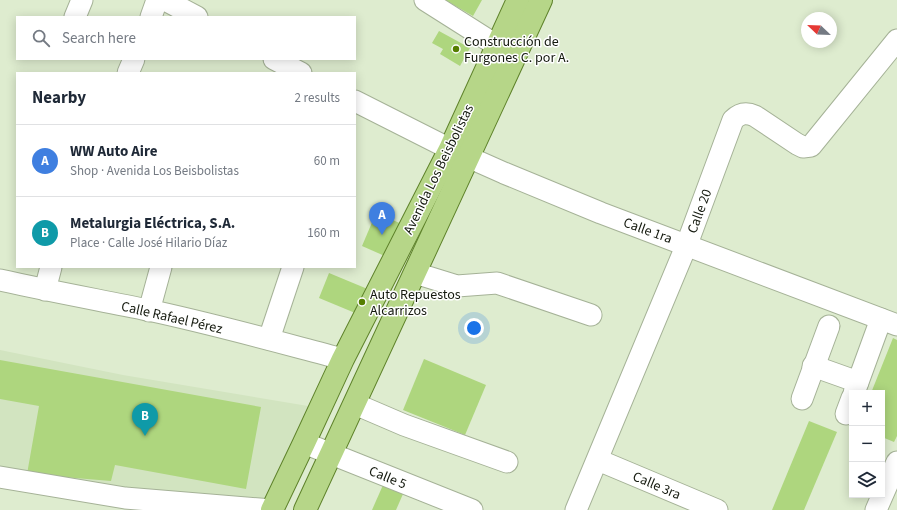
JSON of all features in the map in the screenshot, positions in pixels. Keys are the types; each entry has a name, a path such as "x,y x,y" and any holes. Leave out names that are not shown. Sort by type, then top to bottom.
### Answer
{"main road":[{"name":"Avenida Los Beisbolistas","path":"305,510 415,273 459,153 496,45 518,0"},
{"name":"Avenida Los Beisbolistas","path":"272,510 343,359 459,153 541,0"}],"street":[{"path":"75,16 82,0"},
{"path":"425,0 496,45"},
{"path":"151,16 169,1 195,16"},
{"name":"Calle 20","path":"576,510 687,244 732,120 744,113 755,116 797,144 803,147 811,146 897,40"},
{"path":"128,72 134,60"},
{"path":"276,60 299,72"},
{"name":"Calle 1ra","path":"356,102 459,153 601,213 687,244 889,322"},
{"path":"45,290 51,268"},
{"path":"149,310 161,268"},
{"path":"269,340 293,268"},
{"path":"415,273 457,286 497,283 591,315"},
{"name":"Calle Rafael Pérez","path":"0,280 149,310 343,359"},
{"path":"856,390 889,322"},
{"path":"802,399 829,326"},
{"path":"814,366 849,394"},
{"path":"355,404 404,425 508,462"},
{"name":"Calle 5","path":"304,443 472,510"},
{"name":"Calle 3ra","path":"598,460 716,510"},
{"path":"876,510 897,462"},
{"path":"0,477 134,504 272,510"}],"shaded area":[{"path":"0,350 123,375 320,408 272,510 0,477"}],"building":[{"path":"445,0 482,0 473,16"},
{"name":"Construcción de Furgones C. por A.","path":"439,31 470,48 460,66 440,54 443,49 432,43"},
{"path":"376,213 402,224 387,257 362,246"},
{"path":"329,273 370,290 360,315 319,298"},
{"path":"893,338 897,340 897,436 894,442 885,438 885,390 872,390"},
{"path":"424,359 486,385 465,435 403,410"},
{"path":"0,360 261,407 246,489 115,465 111,481 27,474 39,406 0,399"},
{"path":"809,421 837,432 804,510 772,510"},
{"path":"383,485 403,494 396,510 372,510"}],"place":[{"name":"Construcción de Furgones C. por A.","path":"456,49"},
{"name":"WW Auto Aire","path":"382,235"},
{"name":"Auto Repuestos Alcarrizos","path":"362,302"},
{"name":"Metalurgia Eléctrica, S.A.","path":"145,436"}]}
